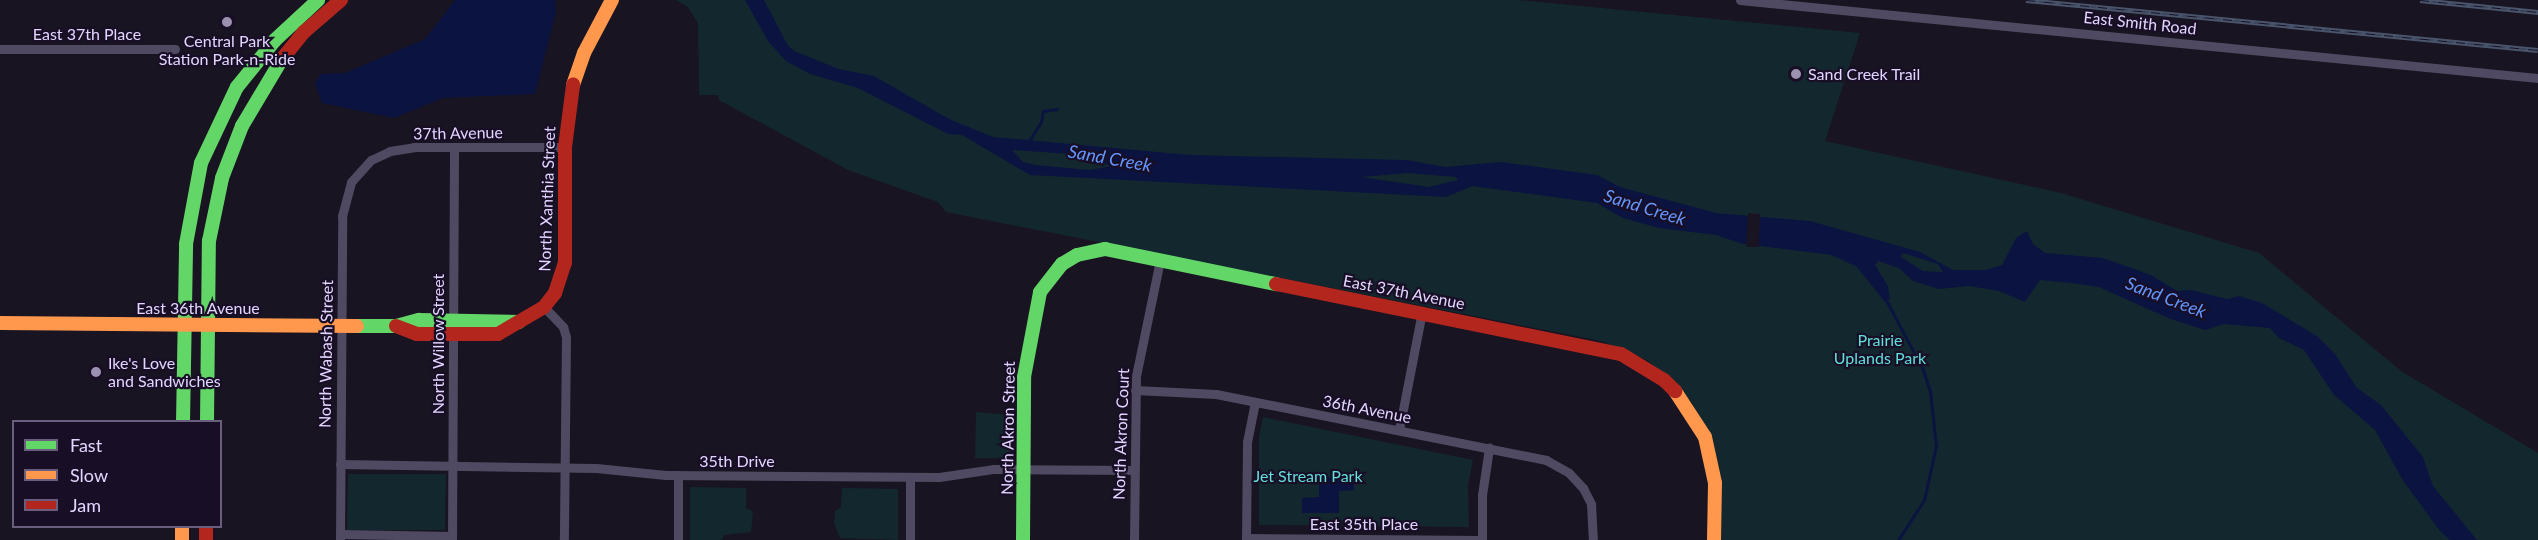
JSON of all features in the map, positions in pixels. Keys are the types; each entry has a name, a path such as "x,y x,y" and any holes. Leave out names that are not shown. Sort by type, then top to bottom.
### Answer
{"street":[{"path":"183,420 188,223 210,139 249,71 275,40 318,0"},
{"path":"207,420 207,325 211,226 234,144 283,56 341,0"},
{"name":"North Xanthia Street","path":"544,307 559,287 564,268 565,147 573,79 612,0"},
{"name":"East Smith Road","path":"1740,0 2538,78"},
{"name":"East 37th Place","path":"0,49 175,49"},
{"name":"37th Avenue","path":"359,171 390,151 453,147 565,147"},
{"name":"North Willow Street","path":"452,538 454,466 453,147"},
{"name":"North Wabash Street","path":"340,537 342,216 346,194 359,171"},
{"name":"East 37th Avenue","path":"1105,249 1621,354 1646,366 1682,399 1701,428 1711,457 1714,540"},
{"name":"North Akron Street","path":"1023,540 1026,350 1040,292 1062,264 1077,255 1105,249"},
{"name":"North Akron Court","path":"1134,540 1135,390 1160,260"},
{"path":"544,307 558,320 566,337 564,540"},
{"name":"East 36th Avenue","path":"0,323 396,326 417,334 454,327 498,334 544,307"},
{"path":"1399,430 1422,312"},
{"name":"36th Avenue","path":"1135,390 1196,391 1546,460 1569,473 1583,488 1591,504 1593,540"},
{"path":"1246,539 1247,442 1255,402"},
{"path":"1482,540 1482,495 1489,448"},
{"name":"35th Drive","path":"340,464 565,468 678,475 910,477 1023,469 1134,470"},
{"path":"678,475 678,540"},
{"path":"910,477 910,540"},
{"path":"340,537 452,538"},
{"name":"East 35th Place","path":"1246,539 1482,540"}],"green space":[{"name":"Prairie Uplands Park","path":"676,0 1518,0 1860,33 1825,141 2061,193 2259,253 2401,371 2538,453 2538,540 1721,540 1721,479 1712,441 1692,403 1673,381 1647,360 1601,341 946,212 938,202 848,170 719,100 718,95 699,95 698,23 688,7"},
{"path":"976,412 1010,415 1010,458 975,458"},
{"name":"Jet Stream Park","path":"1263,417 1473,460 1468,485 1469,527 1259,525 1259,437"},
{"path":"348,474 446,474 445,530 347,530"},
{"path":"690,487 746,488 746,508 753,511 751,532 724,535 721,540 690,540"},
{"path":"842,488 898,489 898,540 840,538 834,523 835,511 841,507"}],"water":[{"path":"455,0 555,0 556,12 535,94 443,98 394,118 322,103 315,83 321,74 345,73 425,39"},
{"name":"Sand Creek","path":"745,0 764,0 787,44 794,51 839,69 874,76 949,119 993,137 1190,155 1407,160 1445,167 1501,162 1597,175 1620,187 1716,213 1810,221 1920,252 1953,270 1985,270 2002,265 2016,238 2027,231 2033,244 2045,253 2103,258 2151,275 2177,291 2191,290 2227,299 2239,296 2262,303 2317,336 2335,354 2357,388 2381,405 2423,457 2433,486 2477,540 2450,540 2440,531 2402,479 2375,430 2334,395 2304,350 2279,338 2270,328 2224,324 2205,330 2168,318 2099,287 2071,283 2040,280 2025,302 1999,291 1969,286 1939,289 1913,281 1899,268 1878,261 1875,265 1888,286 1890,299 1885,302 1857,267 1832,255 1743,244 1716,235 1659,228 1623,218 1597,203 1472,186 1446,197 1030,175 962,135 948,134 858,88 810,74 786,61 768,41","holes":["1012,150 1071,154 1112,166 1090,170 1035,165 1023,162","1407,173 1456,177 1458,180 1429,187 1361,177","1903,253 1938,264 1943,272 1923,271 1901,257"]},
{"path":"1319,477 1354,477 1354,490 1339,491 1339,513 1302,513 1302,498 1319,497"}],"pier":[{"path":"1748,213 1760,214 1759,247 1746,247"}],"waterway":[{"path":"1027,144 1041,122 1043,111 1057,109"},
{"path":"1885,298 1923,370 1930,391 1936,446 1924,500 1898,540"}],"railway":[{"path":"2026,0 2538,50"},
{"path":"2420,0 2538,12"}],"traffic: fast":[{"path":"183,420 186,244 201,163 237,87 275,40 318,0"},
{"path":"207,420 209,241 222,178 242,126 282,59"},
{"path":"1023,540 1024,377 1040,292 1062,264 1077,255 1105,249 1276,284"},
{"path":"357,326 396,326 419,320 519,322"}],"traffic: slow":[{"path":"573,85 584,53 612,0"},
{"path":"0,323 357,326"},
{"path":"1675,391 1705,437 1715,483 1714,540"},
{"path":"182,528 182,540"}],"traffic: jam":[{"path":"282,59 304,32 341,0"},
{"path":"396,326 417,334 498,334 544,307 555,293 565,263 565,147 573,85"},
{"path":"1276,284 1621,354 1664,380 1675,391"},
{"path":"206,528 206,540"}],"place":[{"name":"Central Park Station Park-n-Ride","path":"227,22"},
{"name":"Sand Creek Trail","path":"1796,74"},
{"name":"Ike's Love and Sandwiches","path":"96,372"}]}
